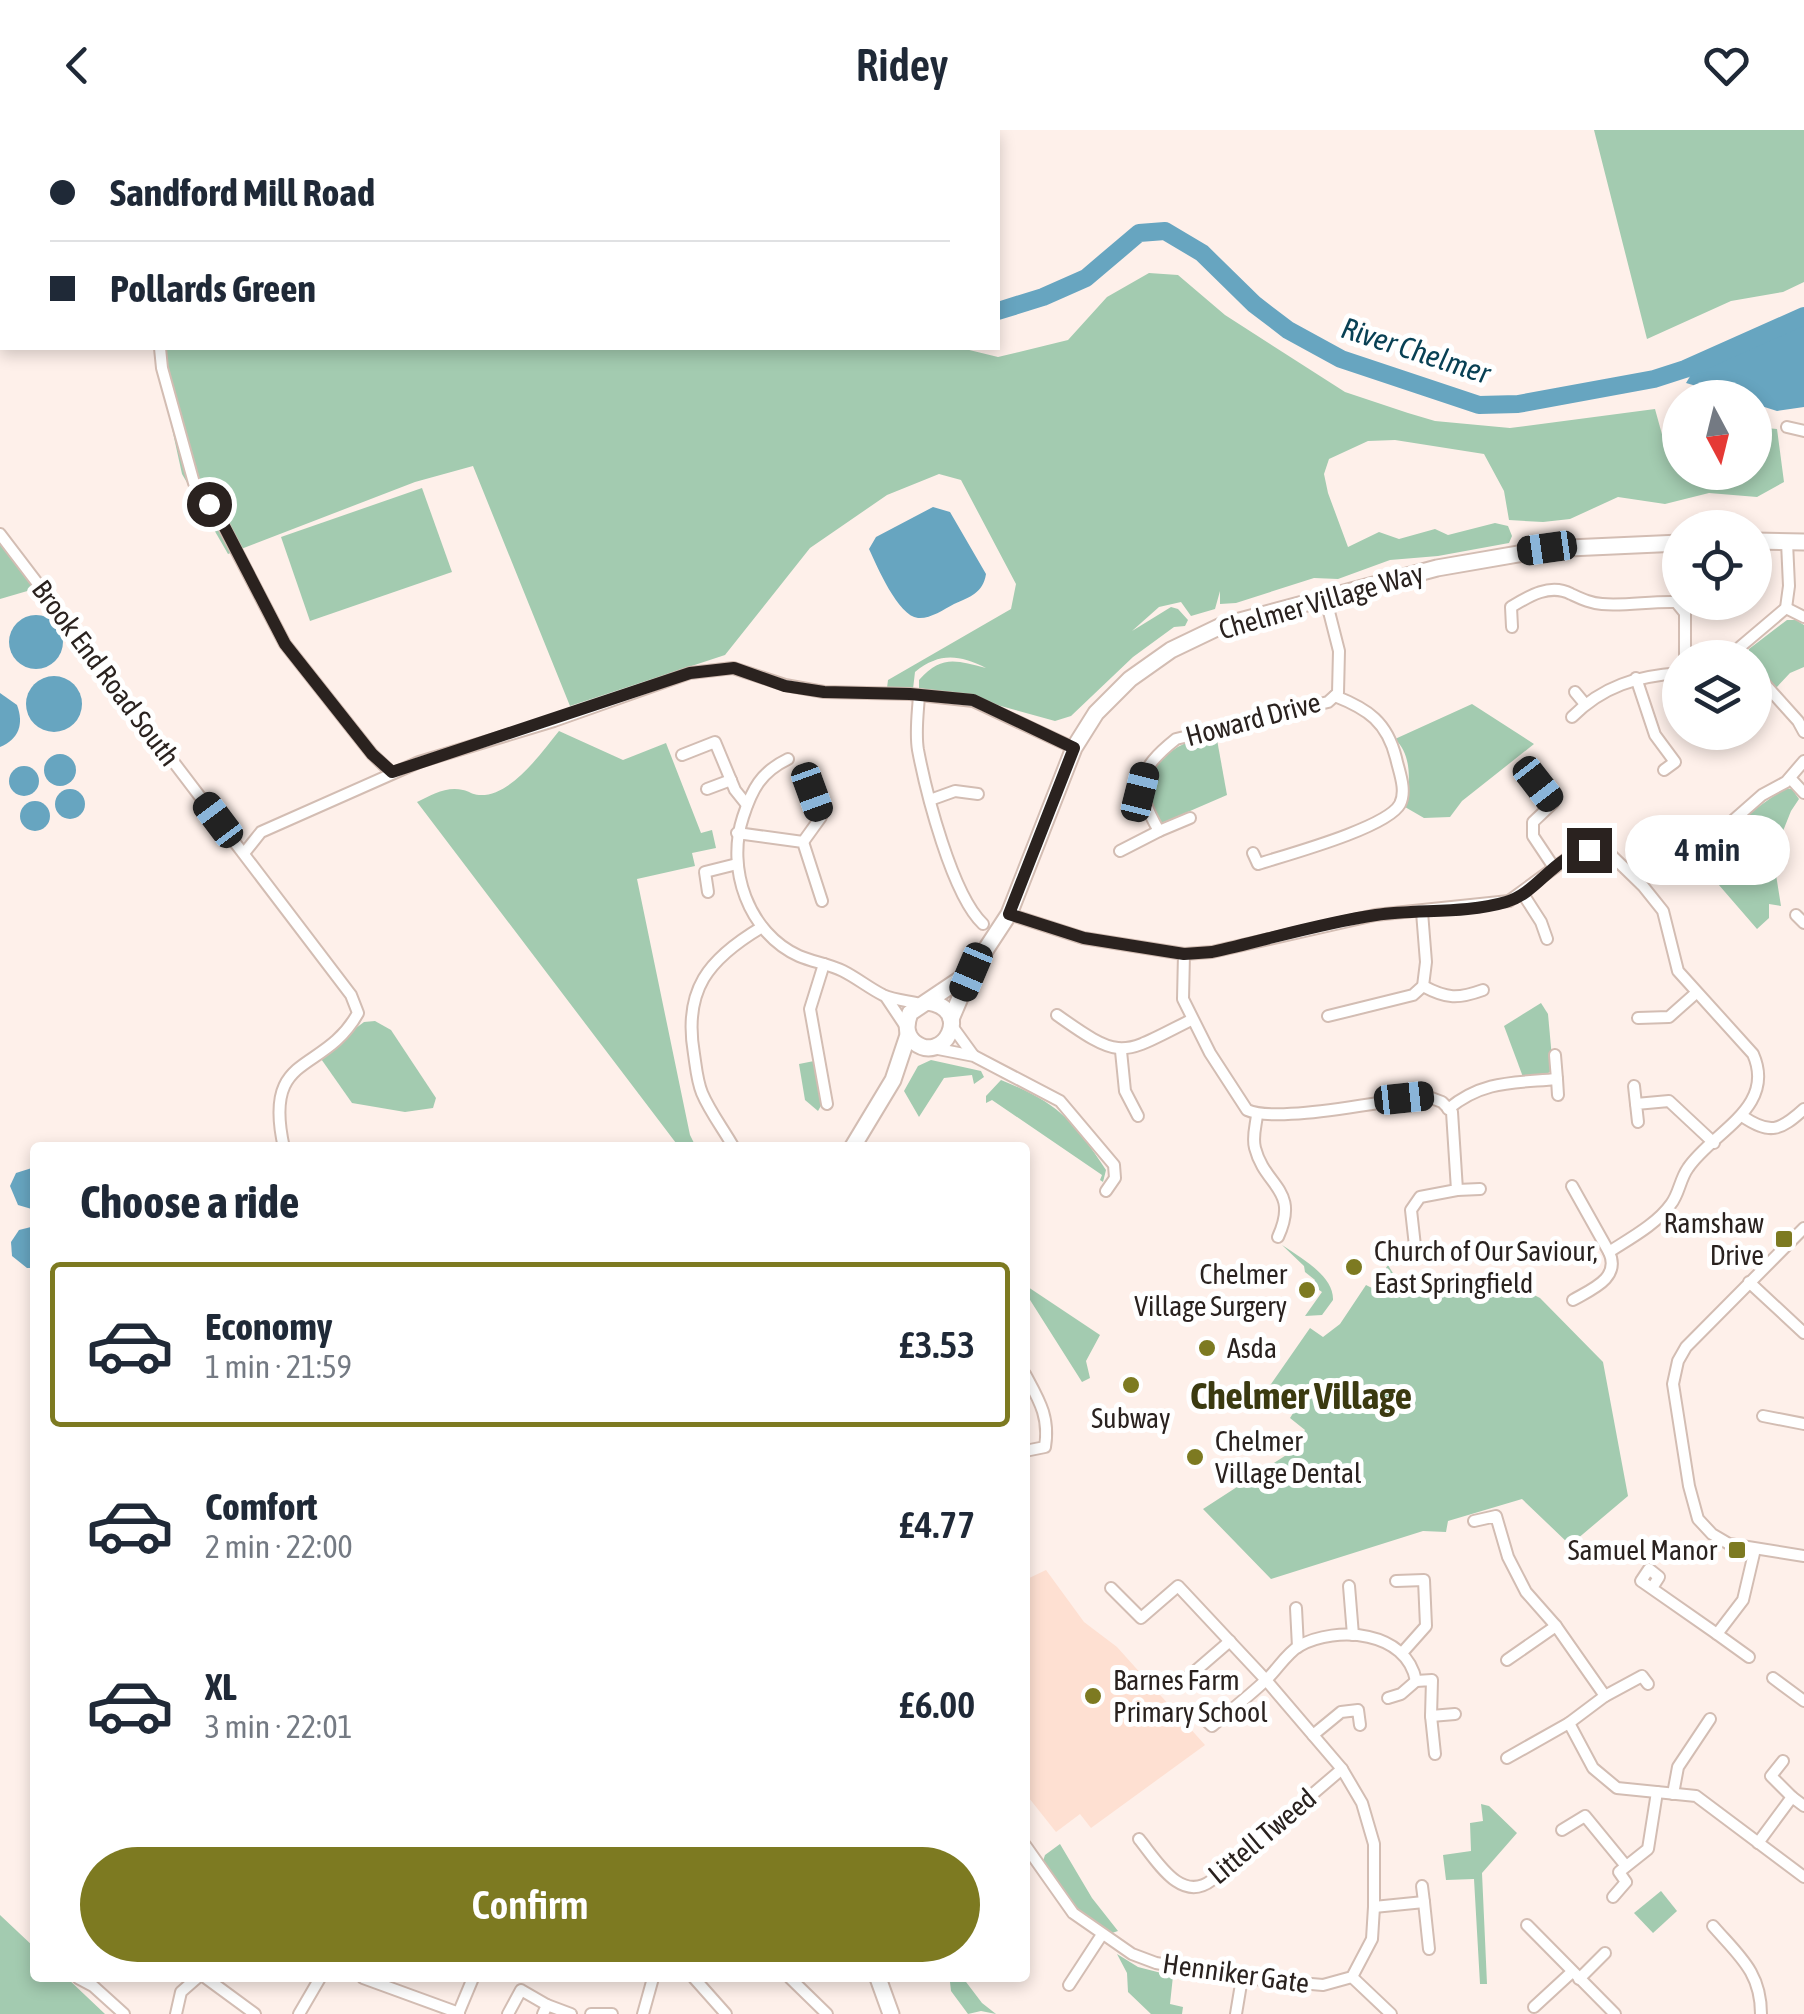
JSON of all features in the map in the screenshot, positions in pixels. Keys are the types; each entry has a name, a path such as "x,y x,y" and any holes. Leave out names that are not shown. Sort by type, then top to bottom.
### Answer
{"street":[{"path":"160,350 194,483 224,526 285,644 372,754 392,772"},
{"path":"1787,427 1804,431"},
{"name":"Brook End Road South","path":"0,534 351,995 358,1013 349,1029 289,1077 280,1092 277,1117 283,1142"},
{"path":"1772,542 1804,542"},
{"path":"1752,640 1786,608 1786,542"},
{"name":"Chelmer Village Way","path":"893,1080 929,1048 946,1040 971,972 1009,914 1074,748 1096,713 1130,679 1171,650 1221,626 1325,596 1515,552 1662,544"},
{"path":"1511,608 1550,589 1603,604 1676,602 1685,613 1685,640"},
{"name":"Howard Drive","path":"1159,831 1140,792 1145,772 1158,753 1176,739 1328,702 1335,696 1339,650 1325,596"},
{"path":"1498,603 1511,608"},
{"path":"1511,608 1512,627"},
{"path":"1786,608 1804,617"},
{"path":"245,852 262,832 392,772 712,669 734,668 785,686 824,692 973,700 1074,748"},
{"path":"1572,716 1614,686 1662,675"},
{"path":"1636,678 1655,735 1675,762 1664,770"},
{"path":"1576,692 1585,704"},
{"path":"1772,692 1804,732"},
{"path":"919,695 917,745 930,800 967,906 982,924"},
{"path":"1253,852 1258,864 1368,826 1400,804 1403,785 1389,734 1376,717 1358,704 1335,696"},
{"path":"682,754 716,742 746,805"},
{"path":"788,759 769,768 757,781 738,833 741,887 762,927 798,956 842,970 886,997 942,1006 974,1056"},
{"path":"1712,839 1762,795 1790,778 1804,761"},
{"path":"1790,778 1804,793"},
{"path":"707,789 731,780"},
{"path":"1538,784 1553,803 1534,822 1533,836 1554,866"},
{"path":"930,800 945,792 962,790 978,794"},
{"path":"802,842 822,817 812,792"},
{"path":"1120,851 1190,818"},
{"path":"738,833 802,842"},
{"path":"802,842 822,901"},
{"path":"1009,914 1084,938 1184,954 1212,952 1375,915 1498,904 1523,894 1576,852 1607,851 1663,911 1678,971 1752,1054 1758,1066 1758,1087 1742,1116 1688,1167 1671,1205 1609,1252"},
{"path":"708,892 704,872 737,864"},
{"path":"1523,894 1542,922 1547,938"},
{"path":"1328,1016 1413,995 1423,986 1426,962 1422,912"},
{"path":"731,1142 702,1092 690,1020 696,992 706,972 724,952 762,927"},
{"path":"1184,954 1183,1000 1242,1105 1257,1114 1426,1096 1442,1102 1452,1112 1457,1190"},
{"path":"824,964 810,1009 826,1104"},
{"name":"Chelmer Village Way","path":"856,1142 893,1080 910,1013 971,972"},
{"path":"1423,986 1446,998 1483,990"},
{"path":"1638,1018 1669,1017 1696,993"},
{"path":"886,997 912,1041 974,1056 1045,1092 1075,1115 1114,1165 1115,1178 1106,1191"},
{"path":"1057,1015 1107,1048 1121,1051 1191,1020"},
{"path":"1121,1051 1124,1091 1138,1116"},
{"path":"1555,1054 1558,1095"},
{"path":"1448,1109 1468,1093 1486,1086 1557,1079"},
{"path":"1634,1086 1638,1122"},
{"path":"1636,1104 1669,1101 1714,1144"},
{"path":"1742,1116 1760,1128 1773,1129 1788,1123 1804,1109"},
{"path":"1257,1114 1256,1152 1287,1206 1278,1238"},
{"path":"1572,1186 1614,1265 1603,1282 1573,1300"},
{"path":"1416,1246 1412,1210 1420,1197 1480,1188"},
{"path":"1804,1228 1686,1347 1678,1360 1673,1384 1698,1519 1729,1544 1804,1556"},
{"path":"1749,1282 1804,1333"},
{"path":"1030,1383 1045,1411 1048,1430 1045,1446 1030,1450"},
{"path":"1763,1416 1804,1424"},
{"path":"1474,1521 1496,1516 1508,1557 1526,1592 1556,1626 1605,1696"},
{"path":"1717,1634 1743,1600 1755,1550"},
{"path":"1396,1581 1424,1580 1426,1626 1402,1653"},
{"name":"Henniker Gate","path":"1030,1855 1073,1914 1101,1936 1156,1963 1242,1978 1323,1985 1352,1977 1372,1938 1374,1844 1362,1803 1342,1769 1178,1586 1141,1618 1111,1588"},
{"path":"1349,1586 1353,1634"},
{"path":"1652,1588 1748,1657"},
{"path":"1296,1608 1298,1647"},
{"path":"1507,1660 1556,1626"},
{"path":"1200,1716 1212,1726 1298,1647 1332,1636 1353,1634 1384,1640 1414,1668 1416,1681"},
{"path":"1191,1687 1186,1679 1230,1641"},
{"path":"1507,1758 1569,1724 1605,1696 1642,1676 1648,1684"},
{"path":"1773,1678 1804,1701"},
{"path":"1388,1698 1402,1694 1416,1681 1432,1680 1435,1754"},
{"path":"1313,1735 1341,1712 1358,1710 1360,1725"},
{"path":"1431,1716 1454,1714"},
{"path":"1674,1794 1678,1767 1710,1719"},
{"path":"1569,1724 1593,1768 1617,1788 1696,1796 1804,1878"},
{"path":"1783,1761 1772,1776 1804,1806"},
{"name":"Littell Tweed","path":"1138,1839 1175,1880 1190,1889 1198,1888 1342,1769"},
{"path":"1613,1897 1626,1882 1619,1872 1648,1849 1657,1792"},
{"path":"1758,1843 1792,1798"},
{"path":"1562,1830 1585,1816 1626,1866"},
{"path":"1422,1886 1429,1950"},
{"path":"1374,1907 1424,1902"},
{"path":"1527,1925 1614,2014"},
{"path":"1713,1926 1756,1976 1761,2014"},
{"path":"1068,1985 1101,1936"},
{"path":"1534,2007 1605,1953"},
{"path":"1352,1977 1390,2014"},
{"path":"1236,2014 1242,1978"},
{"path":"86,1982 124,2014"},
{"path":"176,2014 181,1992 192,1982"},
{"path":"211,1982 255,2014"},
{"path":"298,2014 318,1982"},
{"path":"374,1982 458,2013 471,1982"},
{"path":"642,2014 653,1982"},
{"path":"698,1982 726,2014"},
{"path":"794,1982 822,2012"},
{"path":"879,1982 891,2014"},
{"path":"508,2014 521,1990 545,2010 571,2014"},
{"path":"590,2014 612,2014"}],"shaded area":[{"name":"Barnes Farm Primary School","path":"1046,1570 1084,1622 1117,1647 1205,1745 1091,1828 1080,1814 1056,1832 1030,1799 1030,1578"}],"green space":[{"path":"1594,130 1804,130 1804,282 1783,292 1731,301 1647,339"},
{"path":"1149,273 1178,275 1225,315 1345,392 1435,421 1510,428 1655,409 1662,434 1662,490 1770,490 1757,497 1709,493 1665,504 1618,497 1570,519 1509,520 1504,491 1484,454 1395,440 1368,441 1329,459 1324,474 1348,547 1379,532 1399,539 1435,529 1448,535 1495,523 1508,526 1512,536 1509,543 1390,560 1338,579 1314,578 1236,603 1220,604 1220,591 1215,609 1191,616 1181,602 1159,607 1132,631 1171,607 1188,620 1185,626 1174,627 1133,657 1071,716 1055,721 961,695 919,688 919,680 943,663 986,668 958,658 933,661 915,672 913,689 887,688 888,680 1011,609 1016,584 961,480 939,474 887,495 810,548 725,655 570,706 473,466 415,482 228,554 182,474 158,350 969,350 998,357 1068,340 1107,297"},
{"path":"1772,429 1777,429 1784,482 1772,489"},
{"path":"422,488 452,572 310,621 281,537"},
{"path":"0,543 41,587 0,599"},
{"path":"1787,620 1804,625 1804,667 1790,673 1775,689 1772,640 1761,640"},
{"path":"1472,704 1534,744 1462,801 1450,817 1424,818 1405,807 1407,762 1395,739"},
{"path":"559,731 623,760 666,743 701,833 712,830 716,848 692,853 695,866 637,879 694,1142 675,1142 417,802 451,789 491,794 514,781"},
{"path":"1216,734 1227,795 1160,824 1150,790 1159,763 1182,745"},
{"path":"1785,788 1792,789 1799,799 1773,856 1781,906 1769,904 1769,918 1757,929 1712,877 1741,852 1747,815"},
{"path":"1541,1003 1548,1014 1553,1069 1546,1075 1523,1077 1504,1026"},
{"path":"375,1021 391,1030 436,1098 433,1108 405,1112 352,1103 319,1056 364,1022"},
{"path":"931,1060 981,1071 984,1077 974,1084 972,1075 944,1078 919,1117 904,1091 918,1066"},
{"path":"814,1061 822,1104 818,1111 805,1100 799,1064"},
{"path":"1001,1080 1050,1105 1073,1125 1106,1170 1103,1182 1102,1175 992,1100 986,1103 986,1096"},
{"path":"1282,1245 1315,1268 1328,1283 1333,1300 1322,1315 1305,1316 1322,1292 1312,1285 1315,1280 1304,1266"},
{"path":"1388,1265 1405,1293 1465,1282 1513,1284 1540,1298 1603,1362 1628,1496 1570,1545 1522,1499 1448,1521 1446,1532 1423,1531 1271,1579 1203,1509 1291,1452 1305,1430 1290,1418 1297,1407 1269,1387 1310,1328 1323,1337 1340,1324 1366,1285 1372,1288"},
{"path":"1030,1288 1100,1335 1086,1361 1090,1378 1082,1382 1030,1300"},
{"path":"1481,1804 1489,1806 1517,1833 1482,1873 1487,1984 1480,1984 1474,1879 1446,1880 1443,1855 1471,1851 1470,1823 1483,1821"},
{"path":"1060,1844 1092,1898 1118,1931 1112,1933 1077,1910 1042,1864 1045,1855"},
{"path":"1661,1891 1677,1911 1653,1933 1634,1913"},
{"path":"0,1915 30,1943 30,1982 71,1982 105,2014 0,2014"},
{"path":"1117,1954 1138,1967 1173,1976 1170,2004 1183,2007 1182,2014 1151,2014 1128,1992 1127,1973"},
{"path":"950,1982 966,1982 996,2014 968,2014 951,1991"}],"water":[{"path":"1804,309 1804,407 1772,409 1772,380 1688,380 1698,363 1759,339 1776,328 1774,325"},
{"path":"933,507 950,512 986,574 982,586 970,596 932,616 918,618 896,600 869,549 876,537"},
{"path":"36,615 55,623 63,642 55,661 36,669 17,661 9,642 17,623"},
{"path":"54,676 73,685 82,704 73,723 54,732 35,723 26,704 35,685"},
{"path":"0,693 17,705 20,718 16,735 0,747"},
{"path":"60,754 71,759 76,770 71,781 60,786 49,781 44,770 49,759"},
{"path":"24,766 34,771 39,781 34,791 24,796 14,791 9,781 14,771"},
{"path":"70,789 81,793 85,804 81,815 70,819 59,815 55,804 59,793"},
{"path":"35,801 49,810 50,816 41,830 35,831 21,822 20,816 29,802"},
{"path":"30,1169 30,1209 18,1205 10,1186 16,1173"},
{"path":"30,1227 30,1268 12,1256 11,1242 19,1230"}],"waterway":[{"name":"River Chelmer","path":"1000,310 1086,278 1139,233 1165,231 1202,253 1254,304 1288,330 1341,359 1479,405 1518,404 1654,379 1804,316"}],"place":[{"name":"Ramshaw Drive","path":"1784,1239"},
{"name":"Church of Our Saviour, East Springfield","path":"1354,1267"},
{"name":"Chelmer Village Surgery","path":"1307,1290"},
{"name":"Asda","path":"1207,1348"},
{"name":"Subway","path":"1131,1385"},
{"name":"Chelmer Village Dental","path":"1195,1457"},
{"name":"Samuel Manor","path":"1737,1550"},
{"name":"Barnes Farm Primary School","path":"1093,1696"}],"district":[{"name":"Chelmer Village","path":"1301,1395"}],"route":[{"path":"209,504 285,644 372,754 392,772 712,669 734,668 785,686 824,692 973,700 1074,748 1009,914 1084,938 1184,954 1212,952 1375,915 1503,903 1523,894 1576,852 1589,850"}]}
